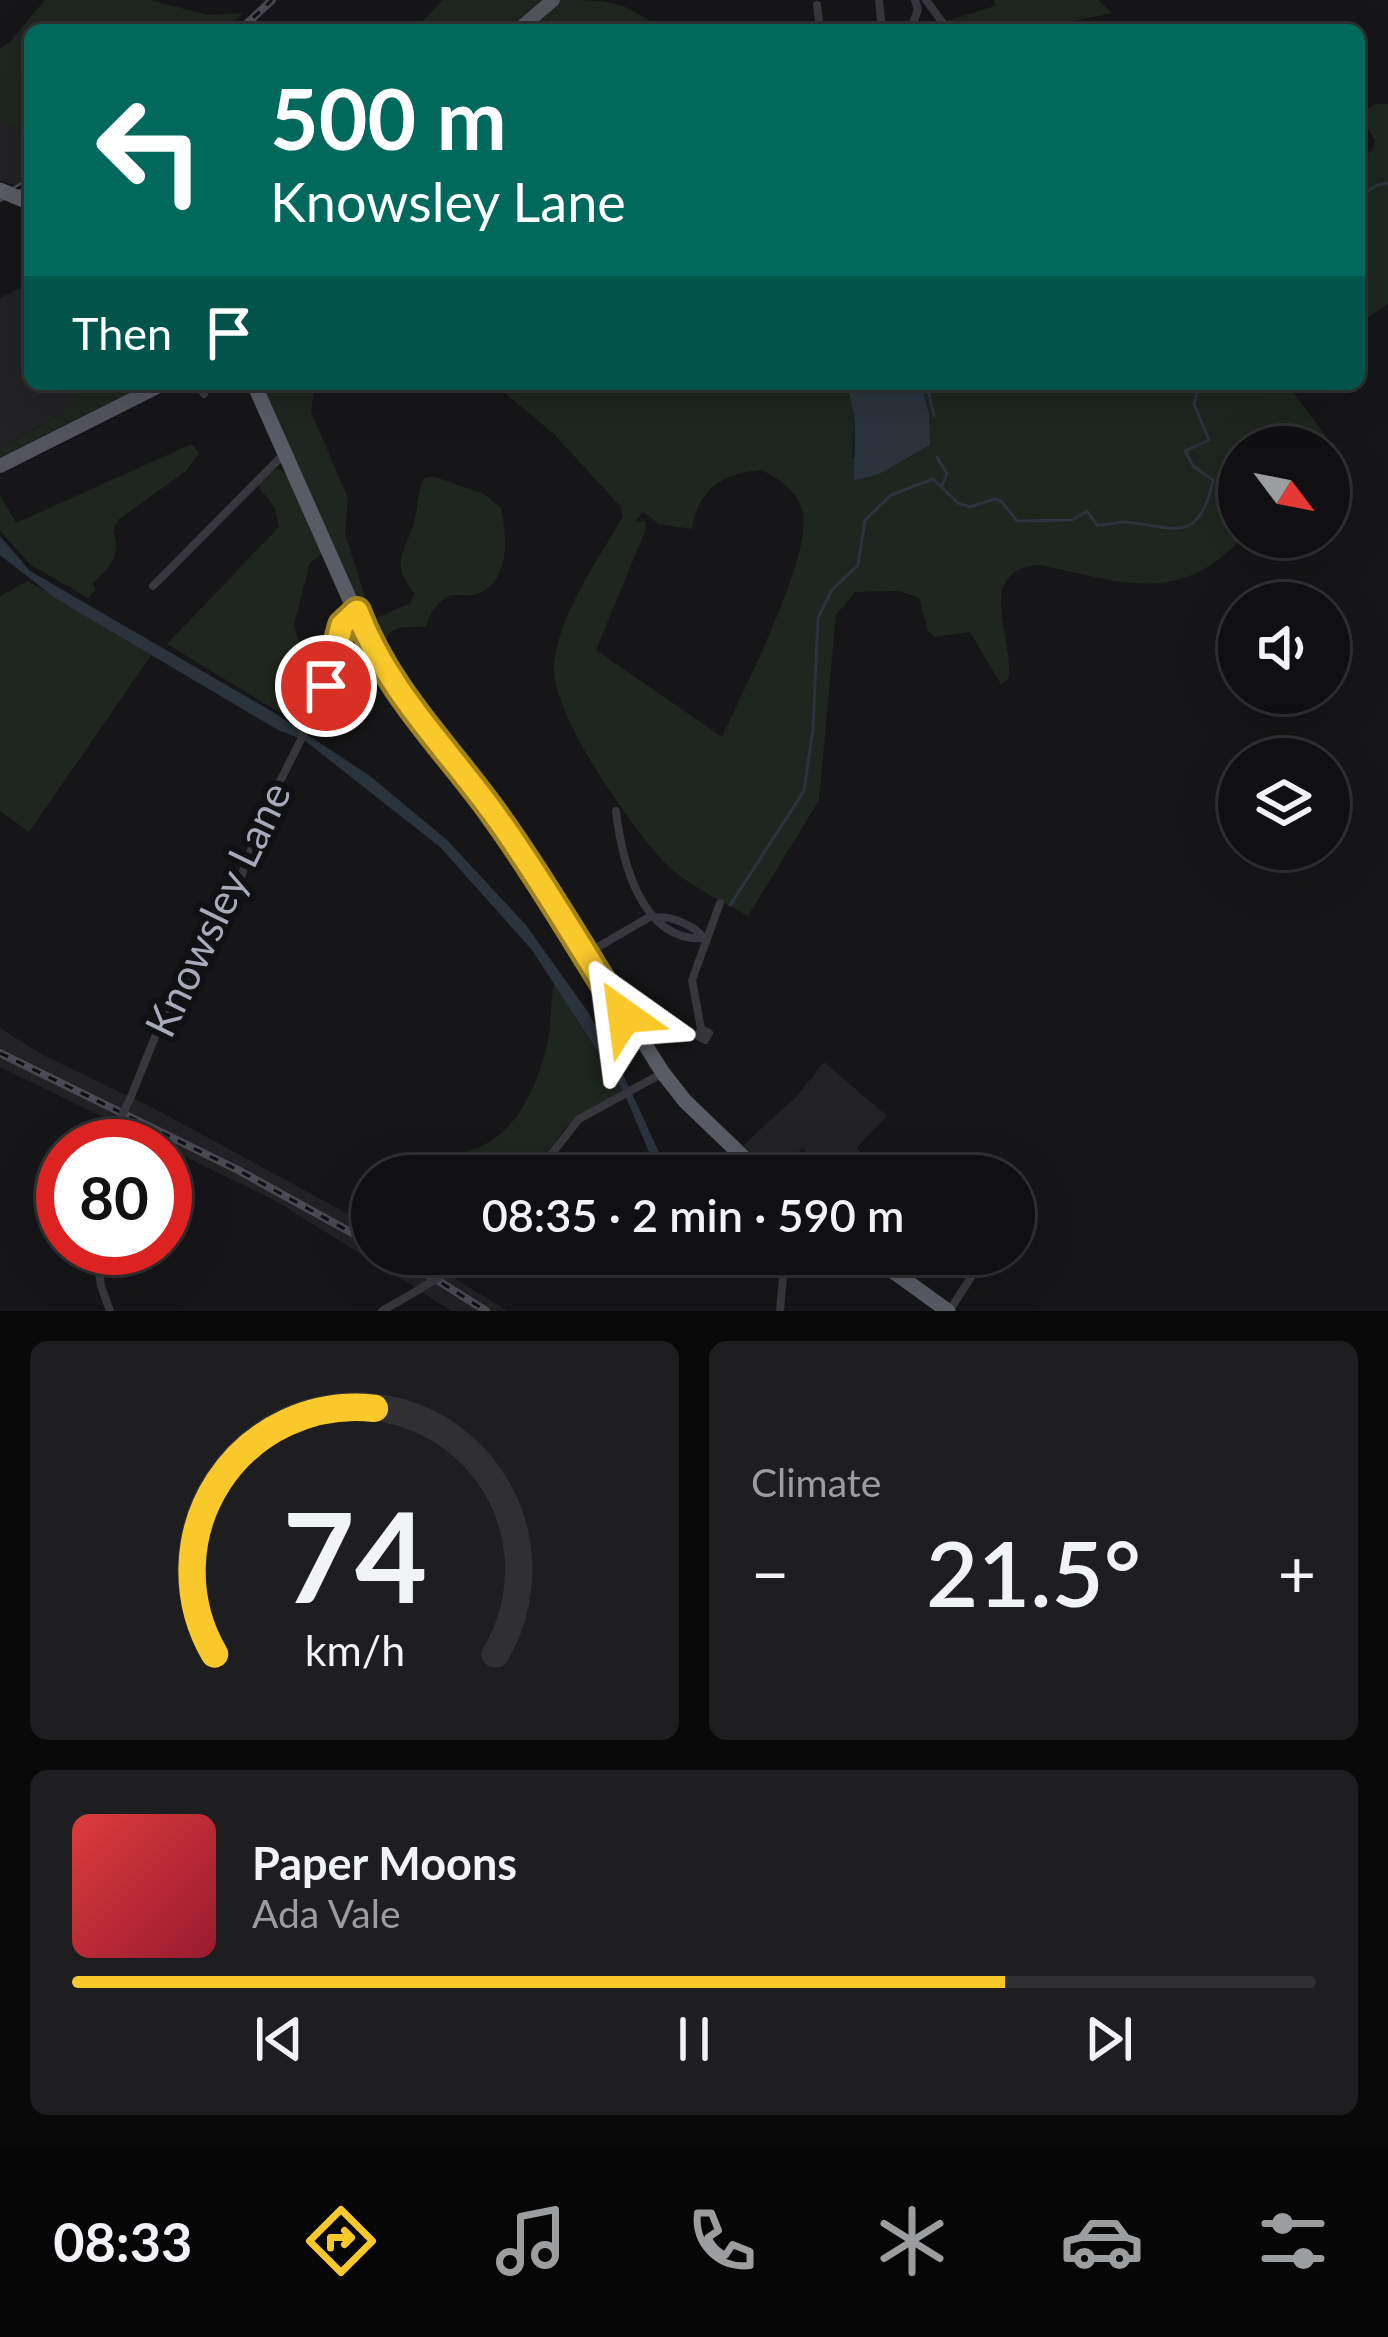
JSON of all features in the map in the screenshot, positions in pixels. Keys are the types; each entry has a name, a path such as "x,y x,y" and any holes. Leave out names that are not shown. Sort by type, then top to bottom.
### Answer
{"highway":[{"path":"257,390 366,636 401,695 498,819 663,1073 742,1155"},
{"path":"897,1275 948,1311"}],"main road":[{"path":"525,24 553,0"},
{"path":"0,466 151,390"}],"street":[{"path":"919,1 942,24"},
{"path":"817,5 819,24"},
{"path":"202,390 204,394"},
{"path":"153,586 284,454"},
{"name":"Knowsley Lane","path":"120,1119 155,1036 234,894 335,659 342,625 357,611"},
{"path":"616,811 631,873 652,917 658,925 695,940 705,938"},
{"path":"701,1029 692,990 696,963 719,903"},
{"path":"586,954 652,917"},
{"path":"551,1155 579,1119 663,1073"},
{"path":"100,1275 110,1311"},
{"path":"382,1311 442,1275"},
{"path":"780,1311 783,1275"},
{"path":"948,1311 972,1275"}],"shaded area":[{"path":"45,0 150,0 208,15 244,13 230,24 25,24"},
{"path":"443,0 542,0 513,24 420,24"},
{"path":"559,0 591,0 615,4 653,24 530,24"},
{"path":"994,0 1098,0 1112,13 1060,24 947,21 995,6"},
{"path":"24,25 24,133 0,121 0,48"},
{"path":"1388,104 1388,304 1365,319 1365,155 1375,141 1365,124 1365,110"},
{"path":"0,121 24,133 24,190 0,180"},
{"path":"24,286 24,390 104,390 0,448 0,298"},
{"path":"87,390 139,390 0,462 0,448 62,414 74,395"},
{"path":"264,390 314,390 311,412 348,498 345,533 364,594 360,604"},
{"path":"501,390 848,390 855,420 852,459 929,413 923,390 1291,390 1318,426 1218,426 1220,558 1196,573 1148,584 1041,565 1007,579 1001,610 1009,664 1008,680 1001,684 970,632 934,637 928,631 919,598 900,591 855,592 836,615 819,800 748,916 688,882 655,851 597,771 556,686 554,665 564,625 623,516 620,506 554,434","holes":["762,470 795,496 802,509 798,556 775,622 722,737 596,650 646,529 645,521 635,522 643,512 659,524 692,529 700,504 715,486 724,479"]},
{"path":"848,390 923,390 930,445 877,475 854,480 855,420"},
{"path":"192,444 199,453 186,471 118,520 113,531 113,561 92,584 96,589 88,598 31,565 0,531 0,495 16,523"},
{"path":"277,468 289,476 322,555 310,562 294,625 305,664 282,714 167,644 279,527 275,508 257,485"},
{"path":"432,476 484,494 501,508 505,544 501,568 488,588 474,595 449,596 434,609 427,626 395,630 382,645 369,626 374,619 411,603 414,593 401,560 421,485"},
{"path":"0,536 30,571 273,712 370,776 447,840 526,925 588,1012 660,1155 650,1155 623,1090 532,950 440,847 304,740 278,730 55,598 0,555"},
{"path":"28,581 152,654 29,832 0,811 0,596"},
{"path":"554,982 623,1090 565,1128 545,1155 441,1155 482,1146 512,1123 532,1089 549,1032"},
{"path":"0,1028 43,1055 174,1119 107,1119 0,1067"},
{"path":"824,1062 887,1116 857,1147 861,1155 811,1155 802,1148 796,1155 753,1155 743,1145 797,1096"},
{"path":"192,1129 351,1216 351,1248 272,1199 192,1160"},
{"path":"395,1275 435,1275 416,1288"},
{"path":"449,1275 507,1311 452,1311 423,1293"}],"waterway":[{"path":"1365,201 1367,192 1388,183"},
{"path":"928,390 934,416"},
{"path":"730,905 804,791 813,729 818,618 831,591 858,565 865,520 891,495 933,479 958,503 970,507 995,499 1017,521 1072,520 1087,511 1097,525 1121,522 1182,528 1200,515 1213,480 1194,467 1185,451 1209,440 1194,404 1197,392 1210,390"},
{"path":"937,457 947,474 942,485"}],"railway":[{"path":"246,24 272,0"},
{"path":"0,198 24,185"},
{"path":"0,1053 238,1170 351,1232"},
{"path":"429,1275 486,1311"}],"route":[{"path":"326,686 342,625 357,611 366,636 412,712 533,868 624,1016"}]}
